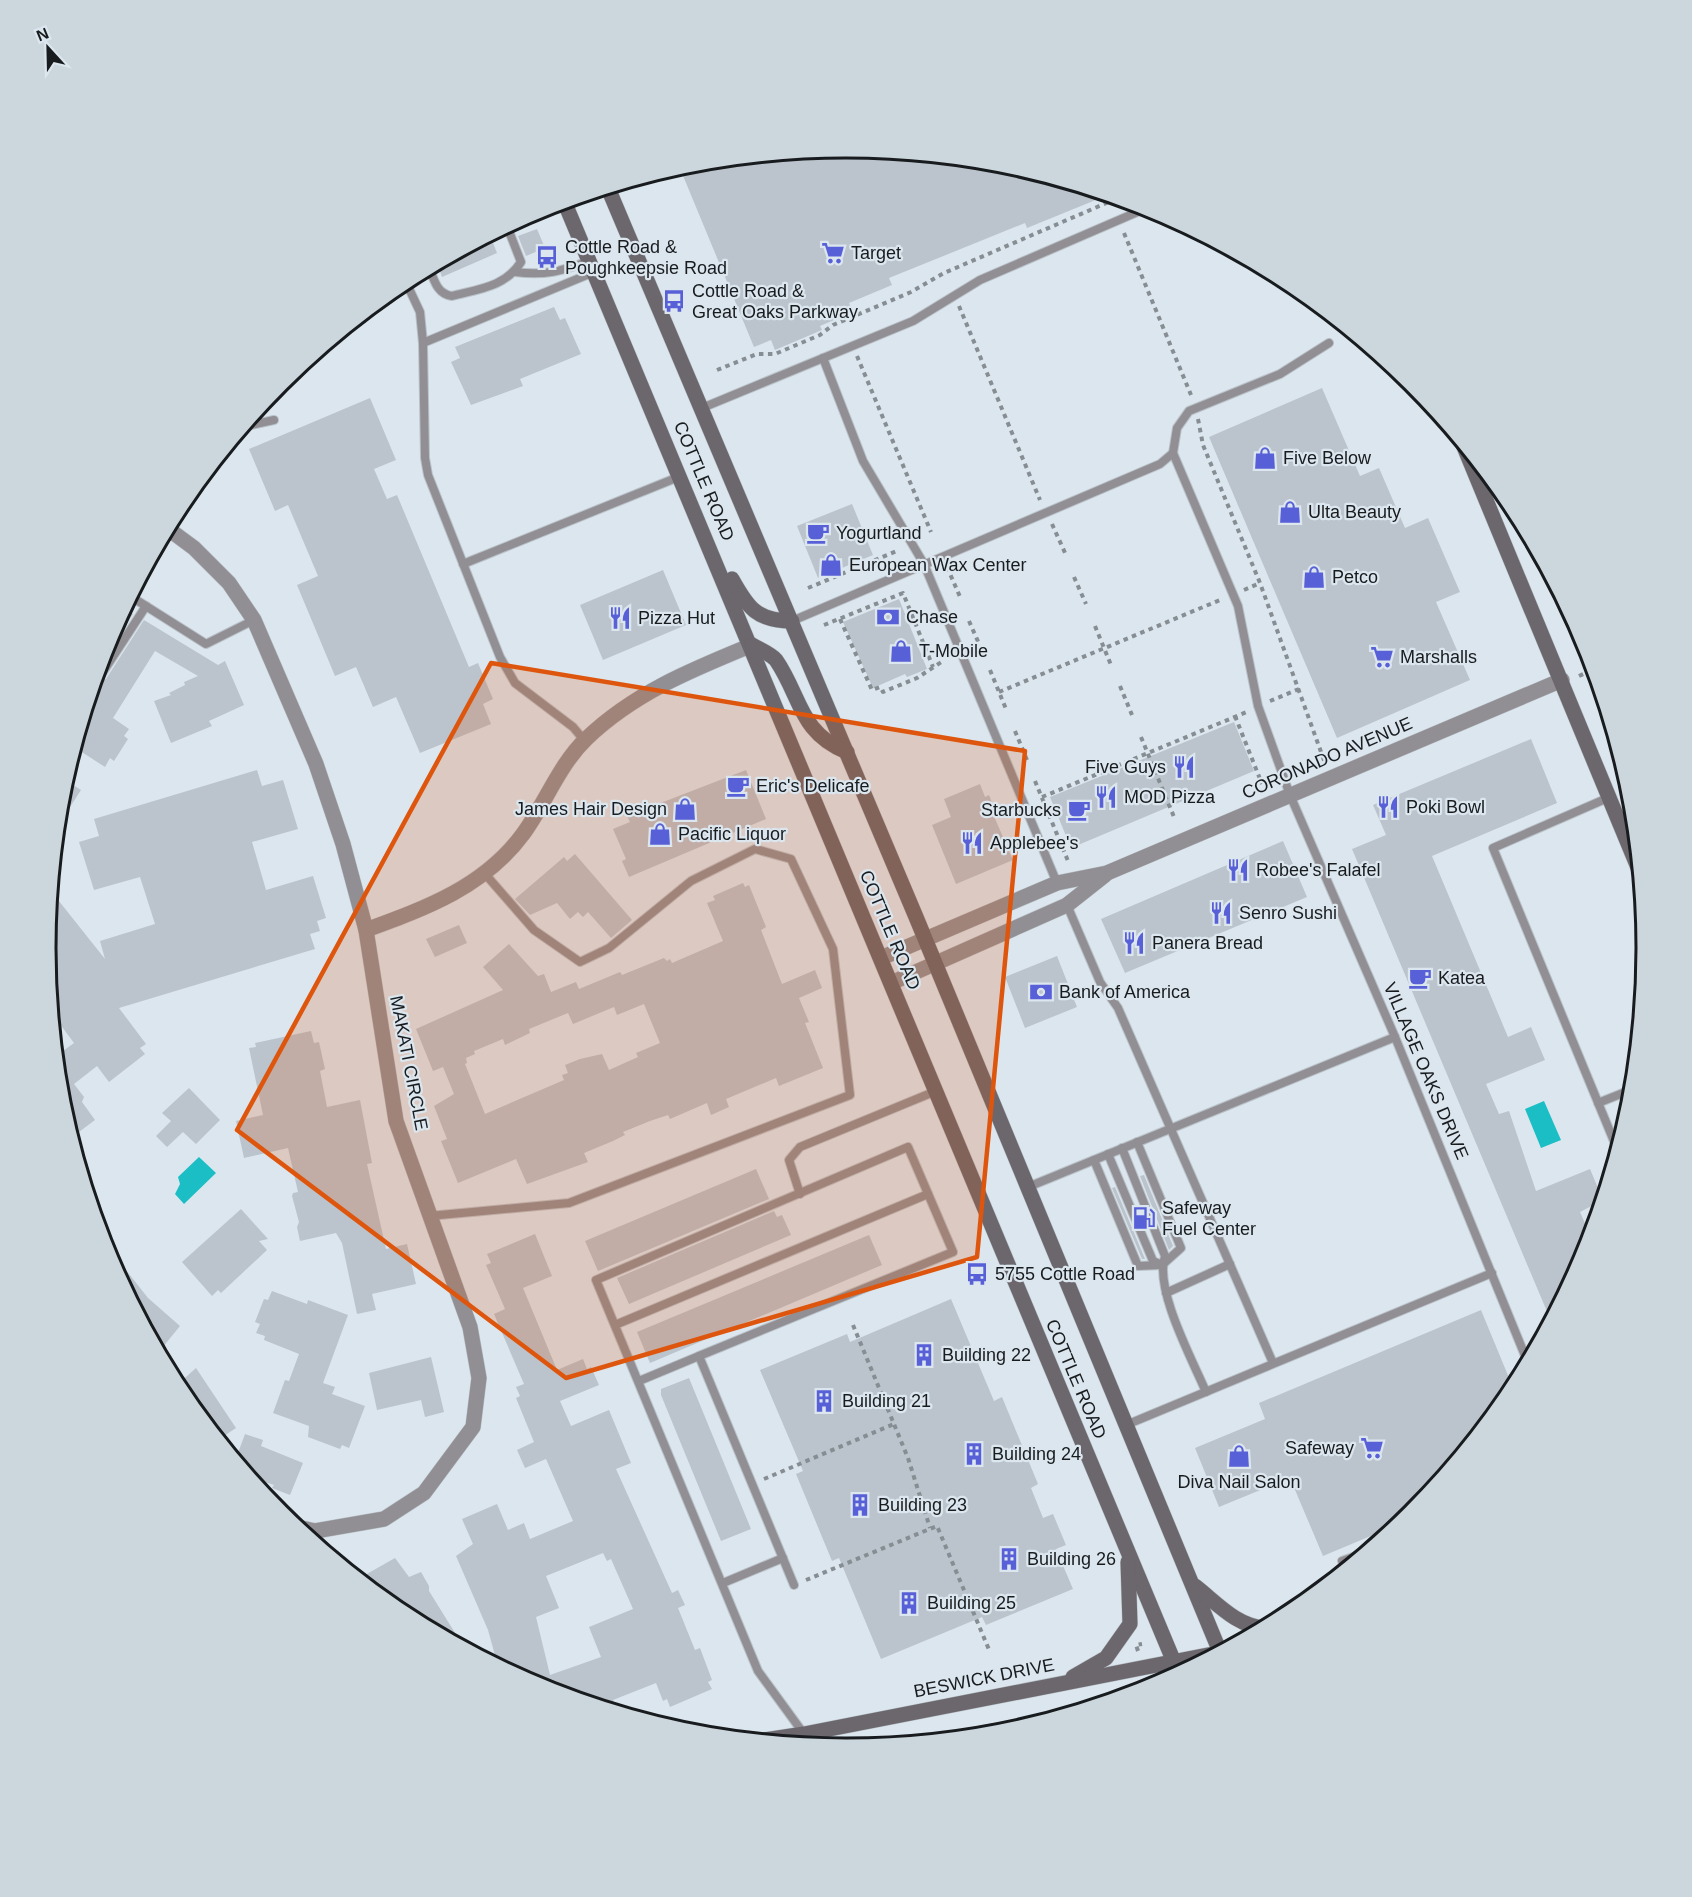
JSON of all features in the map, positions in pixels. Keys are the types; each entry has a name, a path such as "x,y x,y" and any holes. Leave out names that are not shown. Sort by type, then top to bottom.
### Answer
{"main road":[{"name":"COTTLE ROAD","path":"611,194 847,752 1193,1584 1216,1646"},
{"name":"COTTLE ROAD","path":"567,209 752,645 1176,1666"},
{"path":"1472,466 1630,848"},
{"path":"701,525 753,610 770,621 792,621"},
{"path":"752,645 775,658 796,701 826,744 847,752"},
{"path":"1064,1683 1106,1658 1130,1624 1128,1553"},
{"path":"1193,1584 1237,1620 1252,1626"},
{"name":"BESWICK DRIVE","path":"816,1738 1064,1683 1171,1669"}],"street":[{"name":"MAKATI CIRCLE","path":"174,533 194,548 229,583 254,620 316,764 343,844 366,930 396,1121 470,1327 479,1378 473,1427 424,1493 384,1519 310,1529"},
{"path":"366,930 427,908 486,875 523,834 584,740 625,705 668,680 752,645"},
{"name":"CORONADO AVENUE","path":"881,958 1057,883 1107,873 1562,680"},
{"name":"CORONADO AVENUE","path":"891,983 1067,905 1107,873"}],"lane":[{"path":"702,408 913,321 980,280 1135,213"},
{"path":"433,275 444,295 452,296 502,283 515,272 521,262 510,233"},
{"path":"515,272 539,275 592,266"},
{"path":"423,343 592,266"},
{"path":"409,289 420,312 423,343 425,458 428,475 500,657 515,683 573,728 584,740"},
{"path":"792,621 1160,464 1173,453 1177,428 1189,411 1280,374 1329,343"},
{"path":"823,358 863,460 924,564 1057,883"},
{"path":"252,427 274,420"},
{"name":"VILLAGE OAKS DRIVE","path":"1173,453 1238,606 1258,706 1290,795 1395,1036 1524,1354"},
{"path":"463,564 681,476"},
{"path":"137,600 206,644 254,620"},
{"path":"110,661 146,606"},
{"path":"1610,797 1493,848 1613,1139"},
{"path":"429,1216 569,1203 850,1095 833,949 791,859 754,849 691,881 609,948 580,962 534,930 486,875"},
{"path":"1067,905 1100,982 1118,1008 1273,1363"},
{"path":"1028,1187 1395,1036"},
{"path":"800,1194 789,1160 800,1147 936,1091"},
{"path":"1598,1103 1623,1093"},
{"path":"1094,1160 1138,1266 1162,1265 1181,1248 1137,1142"},
{"path":"639,1381 953,1252 908,1148 596,1280 758,1671 804,1737"},
{"path":"1122,1148 1165,1256 1162,1265 1166,1293 1206,1392"},
{"path":"1108,1154 1153,1261 1162,1265"},
{"path":"615,1325 928,1194"},
{"path":"1166,1293 1230,1264"},
{"path":"1126,1425 1492,1273"},
{"path":"699,1356 794,1585"},
{"path":"723,1583 783,1558"},
{"path":"1342,1561 1348,1559"}],"path":[{"path":"717,370 757,354 775,354 802,343 944,273 1107,203"},
{"path":"1124,233 1191,395"},
{"path":"959,305 1040,500"},
{"path":"857,355 931,532"},
{"path":"1198,419 1203,445 1260,583 1328,770"},
{"path":"1051,520 1066,555"},
{"path":"808,588 898,550"},
{"path":"946,565 960,599"},
{"path":"1074,577 1086,604"},
{"path":"1241,591 1260,583"},
{"path":"824,626 903,593 933,667"},
{"path":"999,692 1220,600"},
{"path":"840,619 872,690 880,687 883,692 917,678 943,661"},
{"path":"969,621 980,646"},
{"path":"1095,626 1111,665"},
{"path":"990,670 1006,710"},
{"path":"1579,676 1586,673"},
{"path":"1120,686 1132,715"},
{"path":"1269,702 1299,689"},
{"path":"1042,797 1251,710"},
{"path":"1235,716 1262,784"},
{"path":"1015,731 1027,760"},
{"path":"1141,736 1174,817"},
{"path":"1035,781 1068,861"},
{"path":"853,1325 909,1458 930,1528"},
{"path":"752,1484 894,1424"},
{"path":"794,1585 937,1526 990,1652"},
{"path":"1138,1651 1136,1645 1142,1644"}],"highlighted area":[{"path":"491,663 1025,751 977,1257 566,1378 237,1130"}],"water":[{"path":"1544,1101 1561,1140 1541,1148 1525,1109"},
{"path":"199,1157 216,1173 184,1204 175,1194 180,1184 178,1177"}],"building":[{"name":"Target","path":"846,158 898,160 1000,173 1098,199 1027,228 1025,223 889,278 892,285 849,303 853,312 820,326 822,330 775,350 771,340 754,347 683,175 743,165 794,160"},
{"path":"537,229 545,248 526,256 518,236"},
{"path":"493,242 497,253 442,277 440,271"},
{"path":"554,307 560,320 565,318 581,354 520,379 523,386 471,405 451,362 460,358 455,347"},
{"path":"1322,388 1360,476 1379,468 1405,528 1428,518 1460,592 1436,602 1470,680 1337,738 1209,437"},
{"path":"370,398 396,460 374,469 387,499 397,495 469,667 478,663 493,699 483,704 491,724 420,753 396,697 373,707 356,667 335,676 297,585 318,576 288,505 275,511 249,449"},
{"path":"852,504 873,555 818,578 797,526"},
{"path":"663,570 686,625 603,660 580,605"},
{"path":"899,599 927,669 907,677 905,674 873,688 843,622"},
{"path":"144,620 218,665 225,661 244,705 209,721 212,726 171,743 154,701 171,695 169,693 185,685 184,682 198,676 155,651 113,718 129,729 124,736 128,739 114,761 110,758 105,767 80,751 97,694 102,680 106,679"},
{"path":"1234,722 1254,771 1071,848 1050,797"},
{"path":"1531,739 1557,803 1432,856 1508,1037 1531,1027 1545,1060 1486,1084 1499,1114 1509,1111 1536,1191 1590,1169 1599,1190 1594,1204 1580,1212 1586,1226 1547,1313 1352,849 1386,835 1373,805"},
{"path":"257,770 262,786 283,780 298,829 252,842 266,890 313,876 326,918 317,921 320,931 310,934 315,949 119,1008 146,1044 140,1048 145,1054 109,1082 97,1066 74,1084 84,1097 82,1102 95,1120 78,1133 62,1052 74,1043 59,1023 57,1000 57,899 105,959 100,941 155,924 140,877 94,890 79,842 99,836 94,819"},
{"path":"746,770 766,819 629,877 622,861 626,859 613,829 630,822 627,816"},
{"name":"Applebee's","path":"980,784 985,797 989,795 996,813 993,814 1013,860 956,884 932,825 951,817 944,799"},
{"path":"73,785 81,790 68,810"},
{"path":"1283,841 1307,897 1125,973 1101,919"},
{"path":"575,854 632,920 611,938 588,912 583,917 578,912 570,919 557,903 530,915 515,899 564,857 567,861"},
{"path":"743,883 745,887 749,885 766,927 761,930 782,984 815,970 822,988 799,998 809,1022 805,1023 823,1068 779,1086 776,1078 726,1099 729,1107 711,1115 707,1103 670,1119 668,1115 650,1121 623,1132 625,1135 584,1153 588,1162 527,1184 516,1159 458,1183 441,1141 447,1139 434,1106 454,1094 443,1067 433,1071 416,1029 503,990 483,967 509,944 538,976 544,974 551,992 576,982 579,989 620,972 622,975 664,958 667,961 670,959 672,963 723,941 707,903 715,900 713,896","holes":["644,1004 660,1043 636,1053 638,1057 609,1070 602,1054 565,1065 568,1073 562,1075 564,1080 485,1114 465,1064 467,1063 466,1058 475,1054 474,1051 503,1039 505,1045 530,1033 529,1029 568,1013 573,1024 614,1007 617,1015"]},
{"path":"459,925 467,943 435,957 426,939"},
{"name":"Bank of America","path":"1057,956 1077,1007 1025,1028 1005,977"},
{"path":"311,1031 314,1043 319,1042 325,1069 320,1071 327,1107 360,1100 372,1163 367,1164 386,1249 407,1244 416,1284 372,1294 376,1310 357,1314 342,1243 336,1233 300,1241 297,1227 299,1222 292,1196 293,1193 298,1192 288,1148 244,1158 236,1121 263,1115 249,1048 256,1047 255,1043"},
{"path":"189,1088 220,1120 196,1144 183,1132 167,1147 156,1136 171,1121 162,1113"},
{"path":"756,1169 769,1199 598,1271 585,1241"},
{"path":"1144,1175 1173,1246 1169,1250 1140,1176"},
{"path":"1115,1187 1145,1259 1142,1259 1112,1188"},
{"path":"241,1209 268,1239 259,1241 267,1250 221,1293 218,1290 212,1296 182,1262"},
{"path":"774,1211 777,1217 782,1215 791,1235 629,1304 617,1278"},
{"path":"535,1234 552,1276 523,1288 557,1370 583,1359 587,1369 591,1367 599,1385 560,1401 571,1426 609,1410 631,1463 616,1469 672,1593 678,1590 685,1605 678,1608 695,1650 700,1648 712,1680 708,1682 712,1689 670,1707 667,1699 663,1701 656,1683 613,1700 615,1704 543,1679 495,1657 488,1630 456,1556 473,1544 462,1519 497,1504 508,1530 524,1523 530,1539 573,1521 546,1459 525,1468 517,1450 534,1442 516,1398 520,1396 516,1387 524,1384 494,1314 505,1309 486,1265 491,1263 487,1254","holes":["603,1553 607,1561 611,1559 633,1609 589,1627 601,1657 550,1675 536,1617 559,1608 546,1576"]},
{"path":"869,1235 882,1265 650,1363 637,1332"},
{"path":"123,1266 148,1298 180,1326 163,1347"},
{"path":"272,1291 307,1304 308,1300 348,1315 323,1383 335,1387 332,1394 365,1406 349,1448 342,1445 340,1449 308,1437 309,1426 273,1413 285,1380 289,1381 299,1354 264,1340 265,1336 256,1333 260,1324 255,1322 264,1299 268,1300"},
{"path":"951,1299 994,1401 1002,1397 1038,1484 1031,1488 1043,1518 1053,1514 1066,1545 1056,1549 1073,1589 986,1625 982,1617 881,1659 839,1558 832,1561 796,1474 803,1471 760,1370 847,1334 850,1342"},
{"name":"Safeway","path":"1481,1310 1509,1378 1473,1430 1405,1507 1377,1533 1323,1556 1290,1478 1219,1507 1195,1448 1265,1419 1259,1403"},
{"path":"431,1357 444,1412 425,1417 421,1400 377,1410 369,1373"},
{"path":"196,1368 236,1428 224,1436 183,1379"},
{"path":"689,1378 751,1529 721,1541 661,1395 661,1389"},
{"path":"245,1434 263,1440 261,1446 303,1463 290,1495 272,1488 274,1485 263,1481 238,1453"},
{"path":"395,1558 409,1577 421,1572 429,1586 429,1591 457,1636 407,1606 364,1575"}],"place":[{"name":"Target","path":"833,253"},
{"name":"Cottle Road & Poughkeepsie Road","path":"547,257"},
{"name":"Cottle Road & Great Oaks Parkway","path":"674,301"},
{"name":"Five Below","path":"1265,458"},
{"name":"Ulta Beauty","path":"1290,512"},
{"name":"Yogurtland","path":"818,533"},
{"name":"European Wax Center","path":"831,565"},
{"name":"Petco","path":"1314,577"},
{"name":"Chase","path":"888,617"},
{"name":"Pizza Hut","path":"620,618"},
{"name":"T-Mobile","path":"901,651"},
{"name":"Marshalls","path":"1382,657"},
{"name":"Five Guys","path":"1184,767"},
{"name":"Eric's Delicafe","path":"738,786"},
{"name":"MOD Pizza","path":"1106,797"},
{"name":"Poki Bowl","path":"1388,807"},
{"name":"James Hair Design","path":"685,809"},
{"name":"Starbucks","path":"1079,810"},
{"name":"Pacific Liquor","path":"660,834"},
{"name":"Applebee's","path":"972,843"},
{"name":"Robee's Falafel","path":"1238,870"},
{"name":"Senro Sushi","path":"1221,913"},
{"name":"Panera Bread","path":"1134,943"},
{"name":"Katea","path":"1420,978"},
{"name":"Bank of America","path":"1041,992"},
{"name":"Safeway Fuel Center","path":"1144,1218"},
{"name":"5755 Cottle Road","path":"977,1274"},
{"name":"Building 22","path":"924,1355"},
{"name":"Building 21","path":"824,1401"},
{"name":"Safeway","path":"1372,1448"},
{"name":"Building 24","path":"974,1454"},
{"name":"Diva Nail Salon","path":"1239,1456"},
{"name":"Building 23","path":"860,1505"},
{"name":"Building 26","path":"1009,1559"},
{"name":"Building 25","path":"909,1603"}]}
